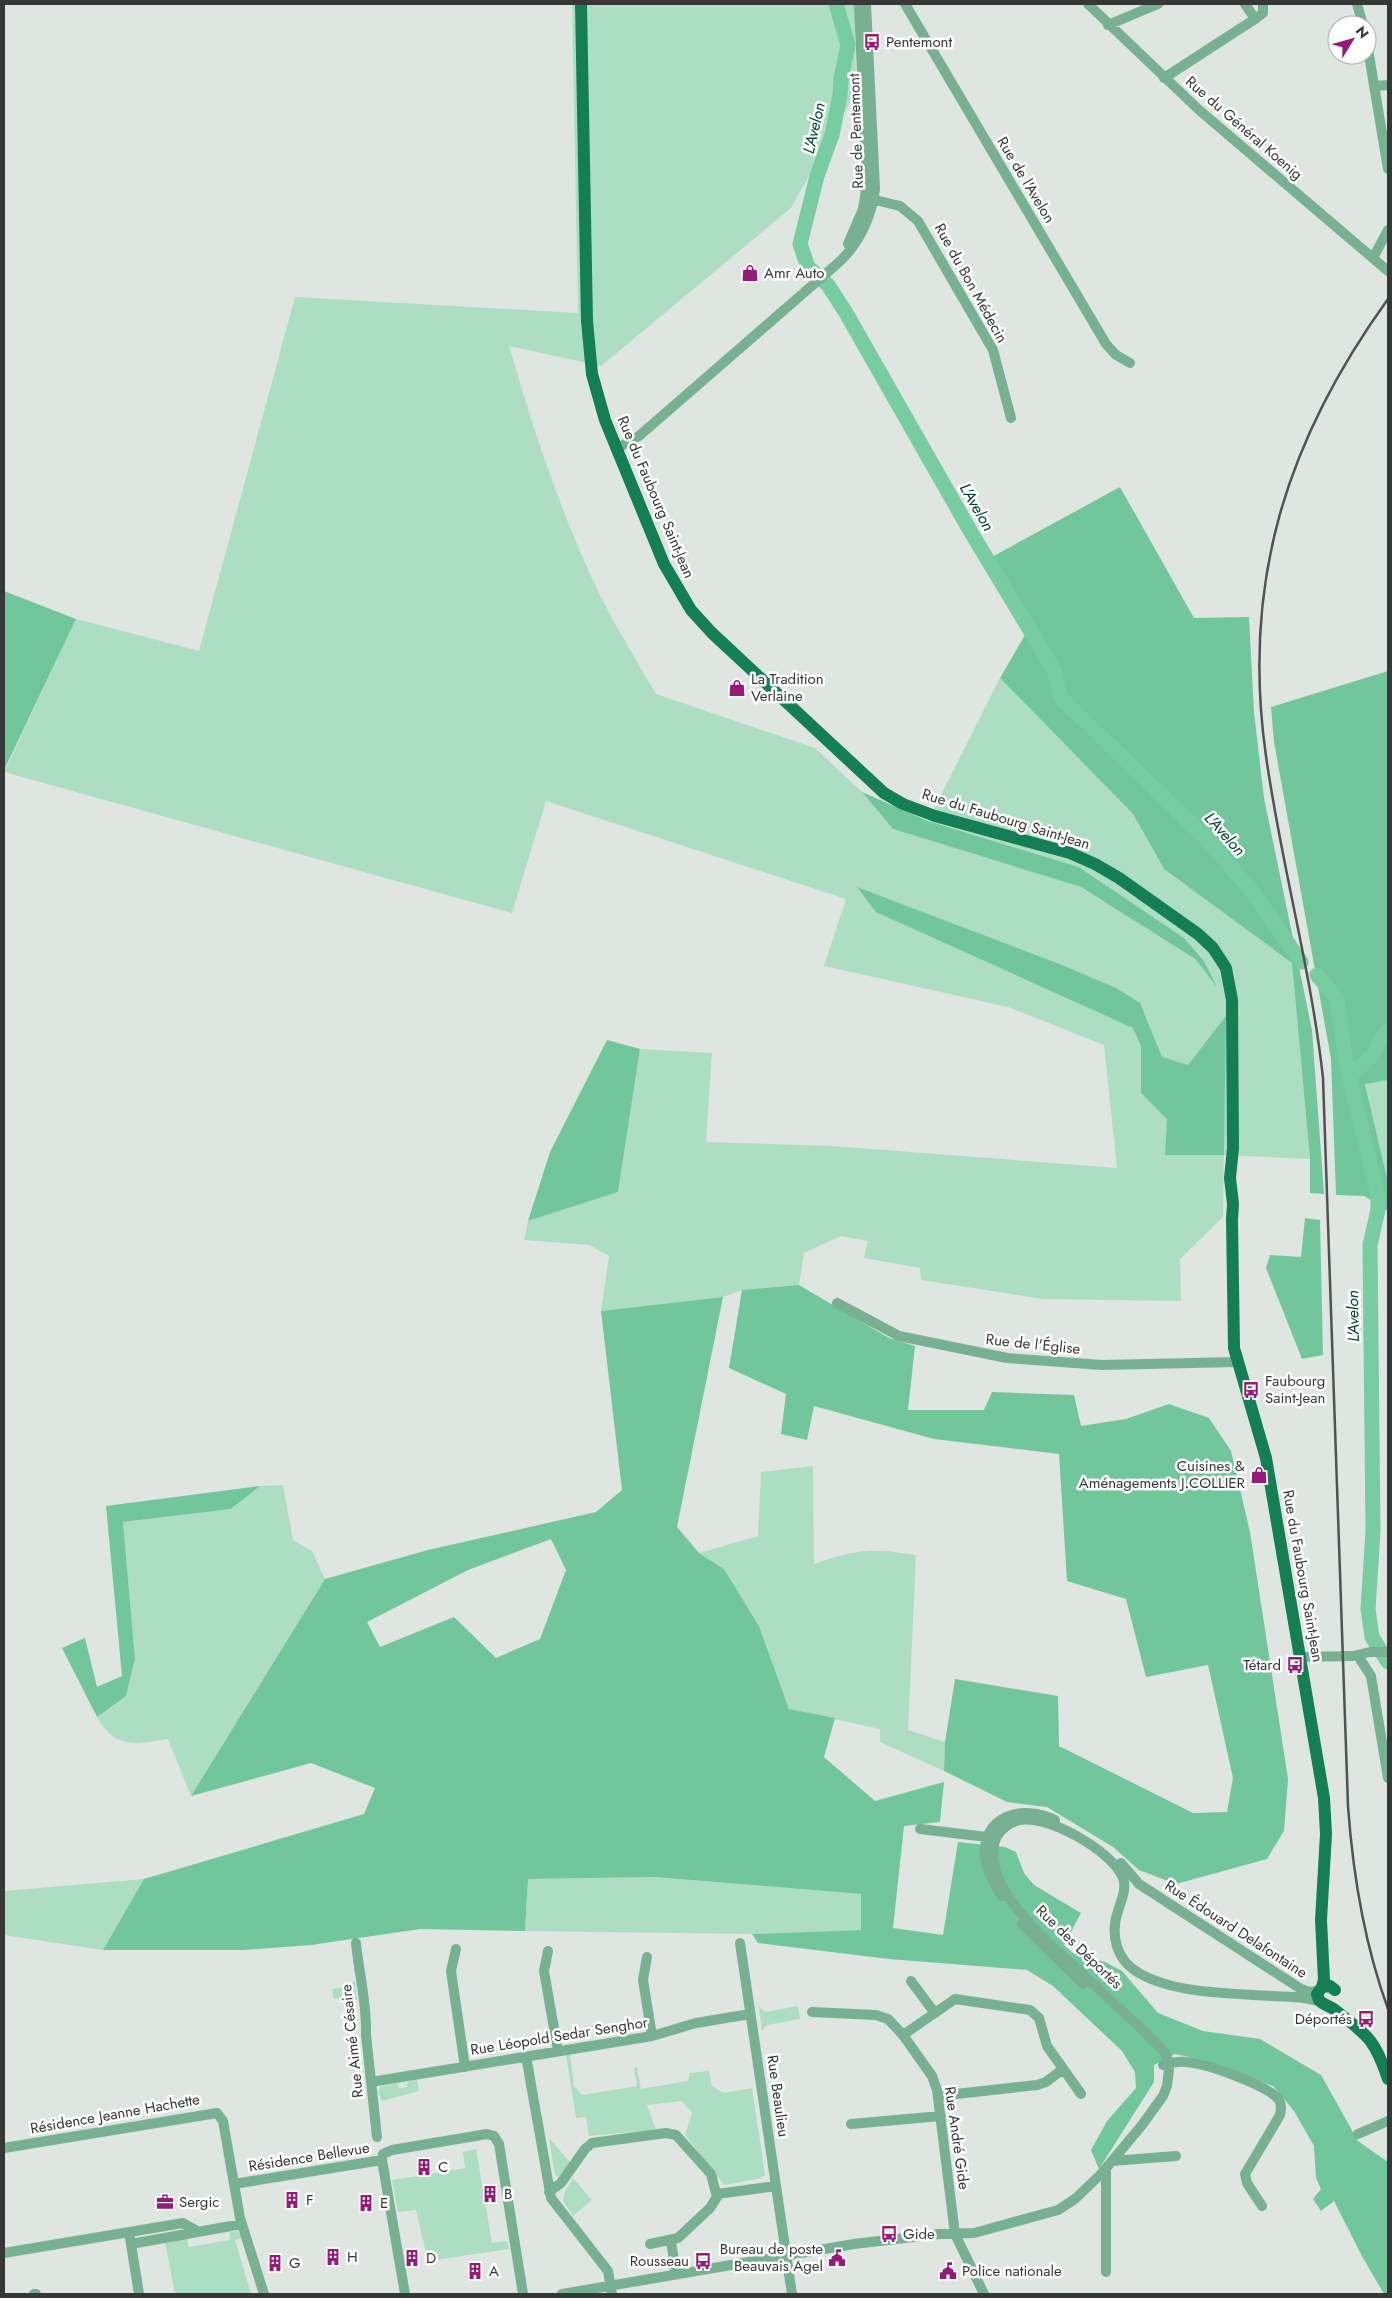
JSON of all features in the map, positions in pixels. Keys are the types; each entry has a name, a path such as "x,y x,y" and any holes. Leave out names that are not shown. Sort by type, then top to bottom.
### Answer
{"main road":[{"name":"Rue du Faubourg Saint-Jean","path":"581,4 587,321 594,383 616,449 664,564 691,610 712,634 874,785 896,801 922,812 1076,856 1107,870 1148,899 1199,943 1216,964 1224,983 1231,1023 1232,1154 1230,1178 1233,1204 1233,1338 1237,1362 1266,1458 1324,1798 1326,1830 1322,1941 1324,1980 1322,1996"},
{"name":"Rue du Faubourg Saint-Jean","path":"1322,1941 1336,1992"},
{"path":"1322,1996 1328,1986 1336,1992 1342,2006 1373,2034 1388,2059"},
{"name":"Rue des Déportés","path":"1322,1996 1369,2036 1378,2049 1388,2079"}],"street":[{"name":"Rue de Pentemont","path":"859,4 869,198"},
{"name":"Rue de Pentemont","path":"616,449 634,439 809,287 826,272 847,246 869,198 874,178 866,4"},
{"name":"Rue de l'Avelon","path":"905,4 1106,344 1116,355 1130,363"},
{"name":"Rue du Général Koenig","path":"1088,4 1164,78 1372,258 1387,268"},
{"path":"1108,25 1158,4"},
{"path":"1244,4 1255,19"},
{"path":"1164,78 1255,19 1263,13 1263,4"},
{"path":"1372,65 1388,169"},
{"path":"1376,86 1388,85"},
{"name":"Rue du Bon Médecin","path":"869,198 905,208 922,226 993,350 1012,418"},
{"path":"1372,258 1388,230"},
{"name":"Rue de l'Église","path":"837,1303 899,1336 1001,1358 1102,1365 1237,1362"},
{"path":"1300,1657 1358,1656 1370,1652 1388,1652"},
{"path":"1358,1656 1371,1676 1388,1778"},
{"path":"920,1829 987,1837 998,1823 1010,1815 1026,1812 1042,1814 1108,1850 1139,1884"},
{"name":"Rue des Déportés","path":"1165,2064 1157,2044 1040,1934 1021,1913 996,1872 993,1860 994,1842 1002,1830 1017,1821 1032,1819 1049,1823 1104,1854 1121,1873 1124,1887 1116,1919 1115,1940 1122,1957 1137,1972 1157,1981 1209,1992 1309,1999 1322,1996"},
{"name":"Rue des Déportés","path":"987,1837 985,1854 988,1870 1014,1914 1038,1942 1150,2046 1165,2064"},
{"path":"1124,1887 1130,1882 1139,1884"},
{"name":"Rue Édouard Delafontaine","path":"1139,1884 1307,1992 1322,1996"},
{"name":"Rue Aimé Césaire","path":"356,1943 358,1968 363,1982 377,2137"},
{"name":"Rue Beaulieu","path":"740,1943 792,2294"},
{"path":"456,1950 451,1971 465,2067"},
{"path":"548,1952 544,1970 558,2051"},
{"path":"647,1957 643,1980 652,2036"},
{"path":"911,1981 934,2012"},
{"path":"1284,1996 1292,1990 1290,1981"},
{"path":"903,2035 948,2001 958,1998 1030,2010 1039,2018 1045,2042 1081,2094"},
{"name":"Rue André Gide","path":"812,2012 880,2015 891,2022 903,2035 932,2076 938,2096 955,2234 984,2294"},
{"name":"Rue Léopold Sedar Senghor","path":"371,2082 652,2036 696,2023 750,2014"},
{"path":"526,2056 549,2192 554,2205 608,2271 612,2290"},
{"path":"562,2294 612,2290 676,2274 866,2242 980,2232 1058,2210 1075,2199 1109,2165 1157,2092 1165,2064 1196,2063 1255,2084 1276,2097 1281,2110 1276,2123 1245,2174 1247,2183 1262,2206"},
{"path":"938,2096 1037,2085 1046,2082 1063,2069"},
{"name":"Résidence Jeanne Hachette","path":"4,2148 215,2113 223,2121 234,2184"},
{"path":"851,2124 940,2116"},
{"path":"1358,2134 1388,2122"},
{"path":"549,2192 561,2182 590,2144 669,2133 681,2138 711,2174 717,2194 716,2201 682,2235 671,2241 650,2244"},
{"name":"Résidence Bellevue","path":"404,2294 382,2160 384,2154 392,2150 487,2134 496,2138 523,2294"},
{"path":"1109,2165 1176,2156"},
{"name":"Résidence Bellevue","path":"264,2294 242,2224 234,2184 382,2160"},
{"path":"1106,2272 1109,2165"},
{"path":"717,2194 776,2186"},
{"path":"4,2253 185,2223 199,2232"},
{"path":"131,2244 242,2224"},
{"path":"129,2232 139,2294"},
{"path":"671,2241 676,2274"}],"green space":[{"path":"572,4 855,4 856,92 791,208 601,366 509,346 538,441 586,565 620,633 656,694 815,748 862,792 893,829 1081,887 1195,959 1215,984 1204,961 1098,879 1079,867 928,821 1000,678 1133,814 1164,869 1292,963 1310,1159 1224,1155 1223,1217 1180,1259 1181,1301 1043,1299 921,1280 920,1268 864,1258 868,1241 841,1236 804,1253 799,1285 742,1290 723,1297 601,1311 609,1256 589,1245 524,1240 528,1221 618,1192 640,1049 712,1053 706,1142 832,1146 1117,1168 1104,1045 1008,1007 824,966 846,899 546,801 512,913 4,772 76,619 199,651 295,297 578,313"},
{"path":"1120,487 1194,618 1249,617 1254,712 1264,798 1312,1030 1324,1194 1310,1193 1310,1159 1292,963 1164,869 1133,814 1000,678 1029,628 990,558"},
{"path":"4,591 76,619 4,770"},
{"path":"1388,671 1388,1080 1365,1084 1388,1182 1388,1211 1364,1196 1336,1195 1331,1059 1274,742 1271,707"},
{"path":"862,792 928,821 1079,867 1184,938 1204,961 1217,987 1195,959 1081,887 893,829"},
{"path":"857,887 1062,965 1116,988 1140,1003 1162,1057 1188,1065 1226,1016 1224,1155 1165,1155 1167,1119 1141,1093 1141,1046 1133,1028 876,912"},
{"path":"607,1040 640,1049 618,1192 528,1221 550,1152"},
{"path":"1388,1080 1388,1182 1365,1083"},
{"path":"1305,1218 1320,1220 1323,1355 1302,1359 1266,1268 1270,1255 1301,1257"},
{"path":"799,1285 889,1338 915,1346 908,1410 984,1410 992,1392 1074,1395 1081,1426 1126,1419 1169,1404 1209,1418 1231,1451 1250,1532 1288,1779 1284,1831 1267,1859 1176,1884 1139,1870 1113,1847 1047,1807 1007,1802 944,1771 945,1742 955,1679 1058,1696 1059,1746 1193,1813 1227,1812 1233,1778 1208,1665 1146,1677 1126,1599 1067,1581 1059,1454 934,1439 814,1406 807,1440 781,1434 786,1394 729,1368 742,1290"},
{"path":"723,1297 677,1527 699,1553 724,1569 759,1626 789,1709 835,1718 824,1757 875,1801 944,1782 940,1822 904,1826 893,1928 943,1935 958,1842 1005,1847 1016,1852 1024,1873 1034,1885 1081,1913 1064,1945 1073,1953 1105,1962 1122,1971 1158,2013 1203,2031 1260,2039 1321,2075 1358,2141 1388,2162 1388,2294 1384,2294 1363,2258 1334,2201 1321,2211 1313,2199 1321,2189 1316,2178 1314,2146 1294,2111 1273,2086 1203,2060 1175,2054 1154,2065 1154,2082 1099,2169 1091,2150 1107,2121 1136,2088 1135,2072 1122,2051 1053,1986 1027,1970 889,1959 758,1943 752,1934 861,1930 861,1894 655,1877 528,1879 525,1931 420,1929 311,1945 244,1950 103,1950 144,1879 364,1814 375,1788 311,1763 191,1796 325,1579 428,1550 596,1512 622,1490 601,1311","holes":["551,1539 566,1570 540,1639 496,1658 454,1617 380,1647 367,1622 468,1570"]},
{"path":"813,1466 814,1564 842,1555 864,1551 887,1551 916,1555 908,1730 945,1742 944,1771 880,1742 880,1729 789,1709 759,1626 724,1569 699,1553 758,1536 761,1472"},
{"path":"283,1485 293,1540 312,1551 325,1579 191,1796 168,1739 136,1743 119,1740 104,1728 97,1717 126,1696 135,1659 123,1522 231,1509 260,1486"},
{"path":"260,1486 231,1509 123,1522 135,1659 126,1696 97,1717 62,1648 85,1638 97,1687 122,1676 106,1506"},
{"path":"655,1877 861,1894 862,1930 752,1934 525,1931 528,1879"},
{"path":"144,1879 103,1950 4,1935 4,1891"},
{"path":"355,1980 357,2001 351,1996 334,1999 332,1989 350,1986"},
{"path":"798,2006 800,2019 767,2025 762,2031 759,2007 766,2012"},
{"path":"570,2054 574,2086 582,2095 637,2086 634,2068 637,2067 641,2089 688,2081 690,2073 709,2071 712,2086 724,2093 752,2088 765,2175 761,2178 725,2185 685,2135 692,2113 682,2101 647,2105 656,2130 589,2136 586,2117 576,2118 566,2055"},
{"path":"417,2080 419,2091 382,2101 378,2092 380,2087 398,2083 399,2088 407,2087 407,2082"},
{"path":"549,2138 570,2162 559,2177 555,2175"},
{"path":"476,2149 492,2243 507,2241 509,2249 428,2261 416,2210 398,2212 392,2180 465,2168 463,2152"},
{"path":"573,2178 592,2200 573,2216 563,2201 565,2191"},
{"path":"238,2231 242,2238 235,2240 251,2294 175,2294 165,2242 187,2238 189,2247 230,2240 230,2232"}],"waterway":[{"name":"L'Avelon","path":"836,4 848,45 832,135 817,176 800,244 808,267 828,285 846,313 972,534 1054,670 1061,698 1206,838 1254,894 1301,962"},
{"name":"L'Avelon","path":"1317,975 1337,999 1346,1063 1378,1196 1378,1210 1370,1245 1373,1531 1368,1609 1372,1637 1388,1662"},
{"path":"1349,1077 1374,1054 1380,1040 1388,1031"}],"railway":[{"path":"1388,299 1353,352 1323,405 1298,459 1280,515 1267,572 1260,631 1260,692 1266,756 1272,796 1304,957 1323,1078 1348,1806 1353,1858 1361,1909 1372,1959 1388,2009"}],"place":[{"name":"Pentemont","path":"872,42"},
{"name":"Amr Auto","path":"750,273"},
{"name":"La Tradition Verlaine","path":"737,688"},
{"name":"Faubourg Saint-Jean","path":"1251,1390"},
{"name":"Cuisines & Aménagements J.COLLIER","path":"1259,1475"},
{"name":"Tétard","path":"1295,1665"},
{"name":"Déportés","path":"1366,2019"},
{"name":"C","path":"424,2167"},
{"name":"B","path":"490,2194"},
{"name":"F","path":"292,2200"},
{"name":"Sergic","path":"165,2202"},
{"name":"E","path":"366,2203"},
{"name":"Gide","path":"889,2234"},
{"name":"H","path":"333,2257"},
{"name":"D","path":"412,2258"},
{"name":"Bureau de poste Beauvais Agel","path":"837,2258"},
{"name":"Rousseau","path":"703,2261"},
{"name":"G","path":"275,2263"},
{"name":"A","path":"475,2271"},
{"name":"Police nationale","path":"948,2271"}]}
